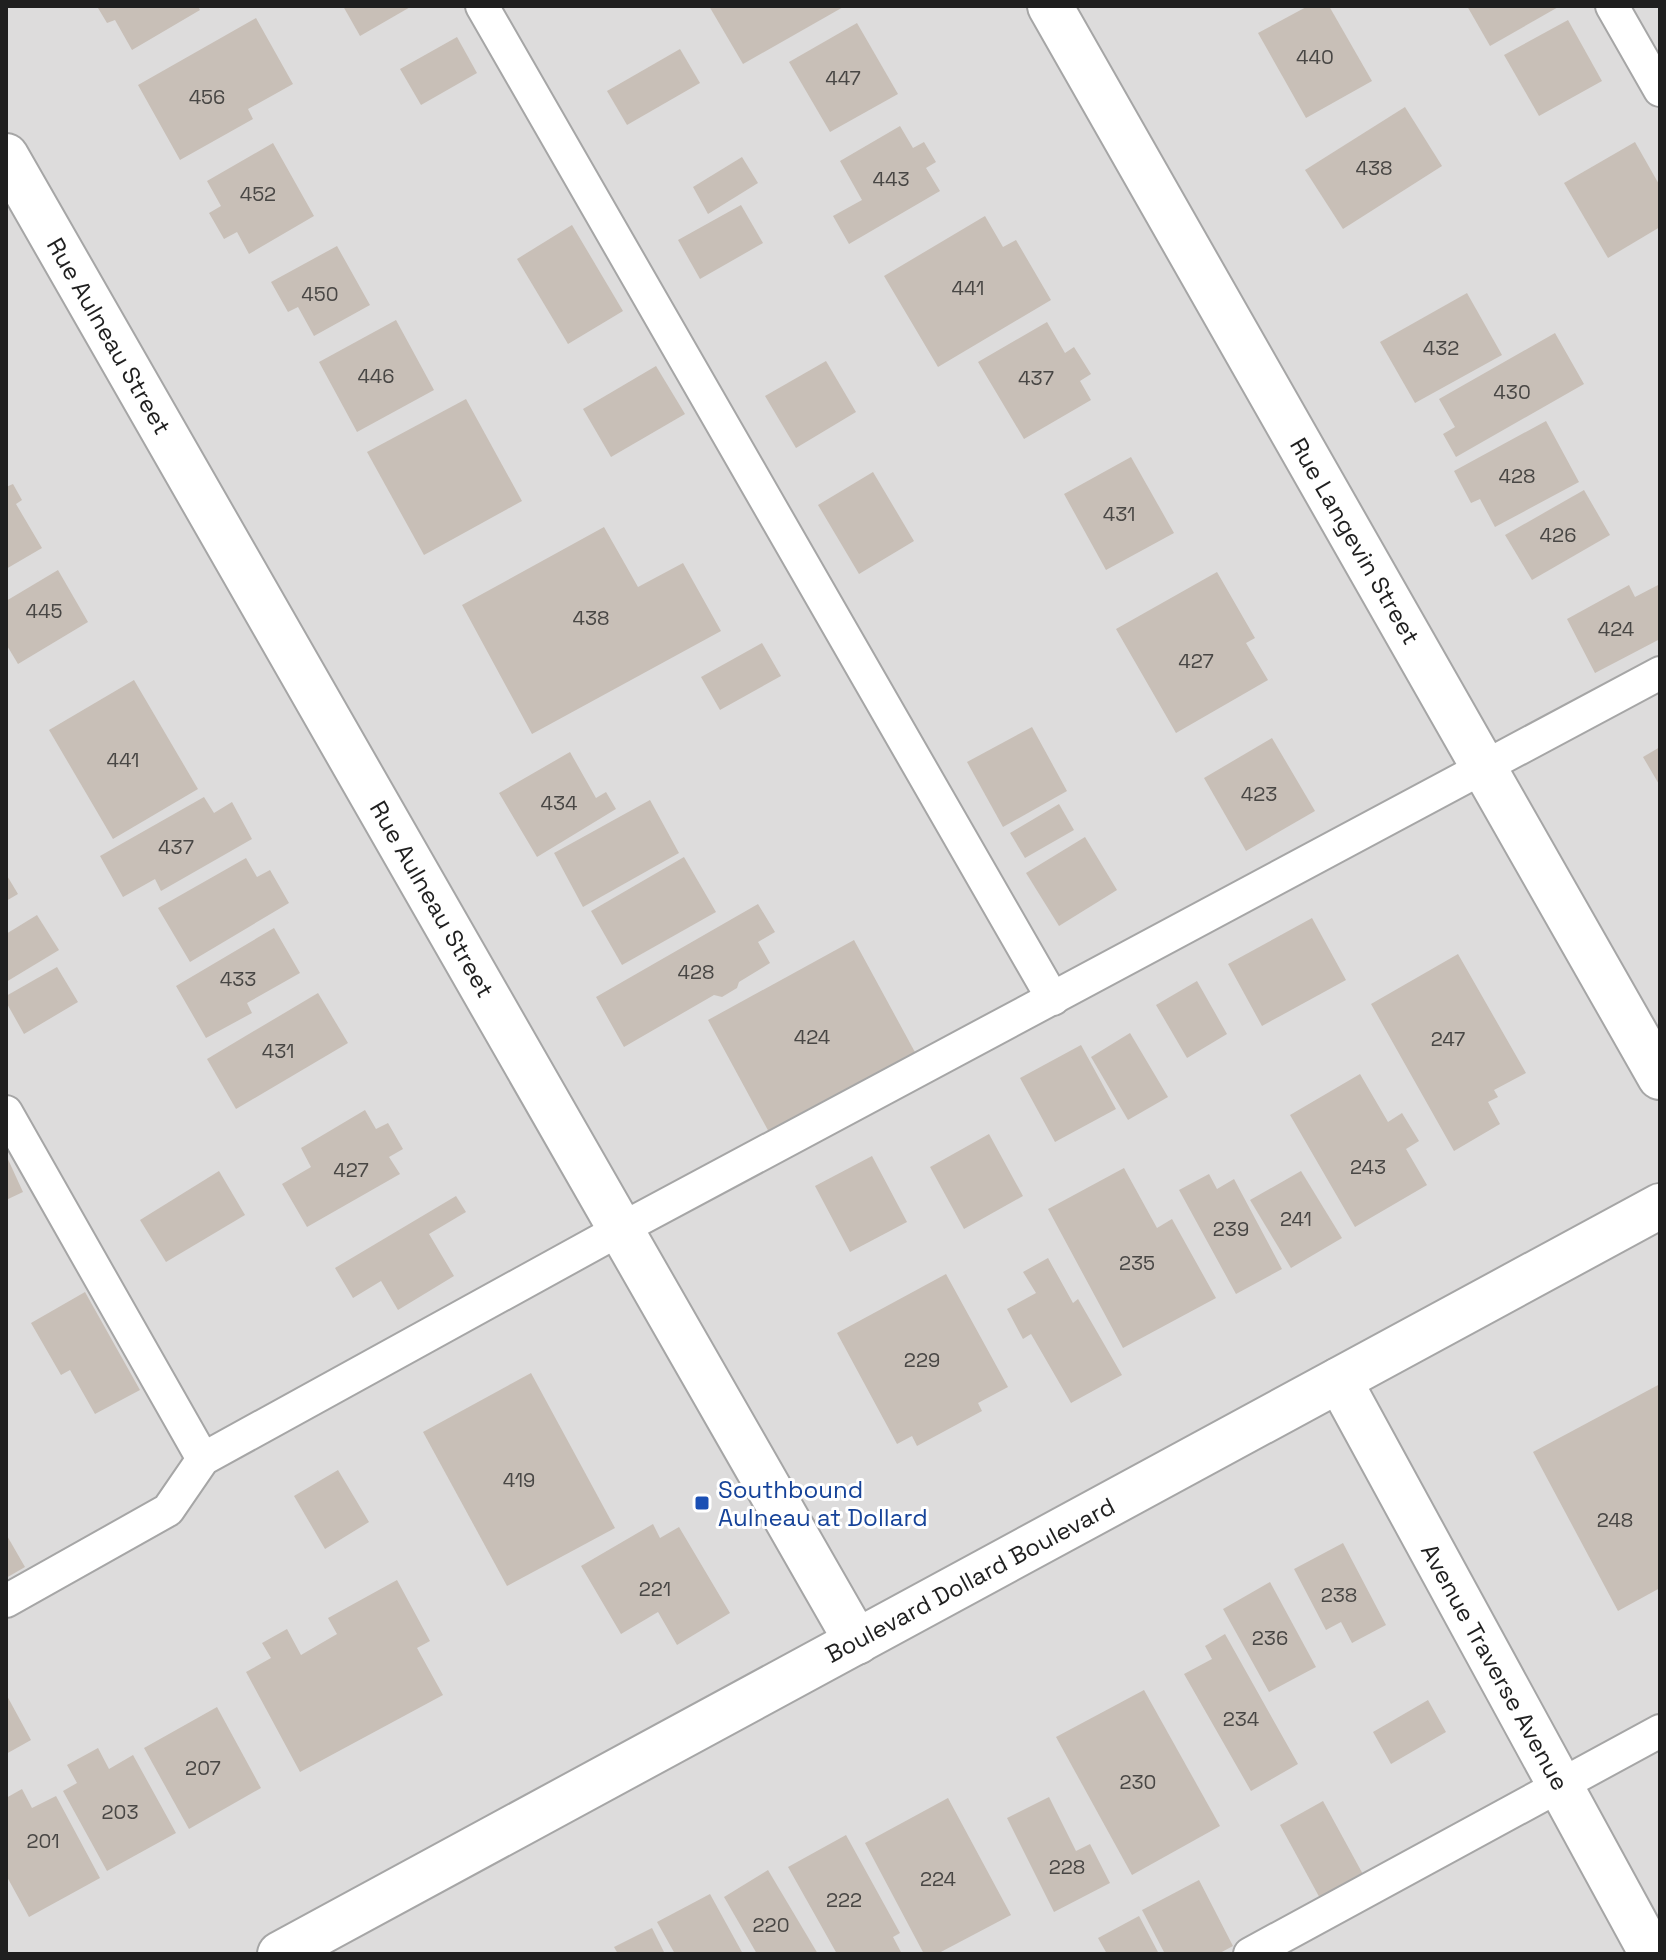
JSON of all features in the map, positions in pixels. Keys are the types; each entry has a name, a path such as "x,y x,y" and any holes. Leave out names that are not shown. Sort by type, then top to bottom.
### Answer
{"street":[{"name":"Rue Langevin Street","path":"1050,6 1660,1077"},
{"name":"Rue Aulneau Street","path":"6,156 857,1642"},
{"name":"Boulevard Dollard Boulevard","path":"280,1954 1660,1206"},
{"name":"Avenue Traverse Avenue","path":"1339,1380 1652,1954"}],"lane":[{"path":"482,6 1053,999"},
{"path":"1612,6 1660,90"},
{"path":"6,1601 168,1510 203,1459 621,1229 1660,673"},
{"path":"6,1112 203,1459"},
{"path":"1250,1954 1660,1731"}],"shaded area":[{"path":"6,6 1660,6 1660,1954 6,1954"}],"building":[{"path":"198,6 200,10 132,50 115,20 107,23 98,8"},
{"path":"343,6 412,6 360,36"},
{"path":"709,6 845,6 743,64"},
{"path":"1308,6 1329,6 1372,81 1306,118 1258,33"},
{"path":"1467,6 1560,6 1490,46"},
{"path":"256,18 293,84 248,109 253,119 180,160 138,85"},
{"path":"1568,20 1602,81 1539,116 1504,55"},
{"path":"857,23 898,94 830,132 789,62"},
{"path":"457,37 477,73 421,105 400,69"},
{"path":"680,49 700,83 627,125 607,91"},
{"path":"1405,107 1442,166 1343,229 1305,170"},
{"path":"900,126 913,148 924,142 936,162 926,168 940,191 849,244 833,216 862,200 840,161"},
{"path":"1635,142 1660,186 1660,227 1608,258 1564,183"},
{"path":"273,143 314,216 249,254 237,232 224,239 209,213 221,206 207,181"},
{"path":"742,157 758,183 708,214 693,187"},
{"path":"741,205 763,243 700,279 678,240"},
{"path":"985,216 1003,247 1016,240 1051,300 938,367 884,276"},
{"path":"572,225 623,311 568,344 517,259"},
{"path":"337,246 370,305 314,336 298,307 288,312 271,282"},
{"path":"1467,293 1502,355 1415,403 1380,342"},
{"path":"396,320 434,390 357,432 319,362"},
{"path":"1047,322 1065,353 1074,347 1091,374 1080,381 1091,400 1024,439 978,362"},
{"path":"1555,333 1584,384 1456,457 1443,434 1455,427 1439,399"},
{"path":"826,361 856,412 796,448 765,396"},
{"path":"656,366 685,414 611,457 583,409"},
{"path":"466,399 522,501 424,555 367,452"},
{"path":"1546,421 1579,482 1495,527 1480,499 1471,503 1454,471"},
{"path":"1131,457 1174,533 1106,570 1064,494"},
{"path":"873,472 914,541 859,574 818,505"},
{"path":"13,484 22,500 16,504 42,548 6,569 6,487"},
{"path":"1584,490 1610,535 1532,580 1505,535"},
{"path":"604,527 638,587 683,563 721,631 532,734 462,605"},
{"path":"58,570 88,622 18,664 6,644 6,601"},
{"path":"1217,572 1255,638 1246,643 1268,680 1176,733 1116,629"},
{"path":"1660,584 1660,639 1595,673 1567,619 1629,585 1635,597"},
{"path":"762,643 781,676 720,710 701,677"},
{"path":"134,680 198,789 113,839 49,730"},
{"path":"1032,727 1067,791 1003,827 967,762"},
{"path":"1272,738 1315,811 1246,851 1204,778"},
{"path":"1660,747 1660,786 1643,757"},
{"path":"570,752 596,798 606,792 616,809 537,857 499,793"},
{"path":"204,797 214,813 232,802 252,839 161,891 155,879 123,897 100,856"},
{"path":"650,800 679,853 583,907 554,853"},
{"path":"1059,804 1074,830 1025,858 1010,833"},
{"path":"1085,837 1117,890 1059,926 1026,873"},
{"path":"684,857 716,912 622,965 591,911"},
{"path":"246,858 257,877 270,870 289,903 190,962 158,908"},
{"path":"6,874 18,894 6,901"},
{"path":"758,904 775,932 758,942 770,963 739,982 737,988 722,997 714,995 624,1047 596,997"},
{"path":"37,915 59,950 6,982 6,934"},
{"path":"1312,918 1346,980 1262,1026 1228,964"},
{"path":"274,928 300,973 247,1003 252,1013 206,1038 176,986"},
{"path":"854,940 916,1054 770,1134 708,1020"},
{"path":"1458,954 1526,1073 1494,1090 1498,1097 1488,1102 1500,1124 1454,1151 1371,1004"},
{"path":"57,967 78,1002 24,1034 6,1002 6,996"},
{"path":"1197,981 1227,1034 1187,1058 1156,1005"},
{"path":"318,993 348,1043 236,1109 207,1059"},
{"path":"1130,1033 1168,1097 1128,1120 1091,1057"},
{"path":"1081,1045 1116,1109 1055,1142 1020,1078"},
{"path":"1360,1074 1388,1122 1402,1113 1419,1141 1406,1149 1427,1185 1355,1227 1290,1115"},
{"path":"365,1110 376,1129 388,1123 403,1149 389,1157 400,1174 307,1227 282,1184 311,1167 301,1148"},
{"path":"989,1134 1023,1196 964,1229 930,1167"},
{"path":"6,1155 23,1192 6,1200"},
{"path":"872,1156 907,1222 850,1252 815,1186"},
{"path":"1124,1168 1157,1228 1172,1219 1216,1298 1123,1348 1048,1209"},
{"path":"219,1171 245,1215 166,1262 140,1220"},
{"path":"1301,1171 1342,1238 1291,1268 1250,1200"},
{"path":"1209,1174 1217,1189 1234,1179 1282,1269 1236,1294 1179,1190"},
{"path":"456,1196 466,1212 429,1234 454,1276 398,1310 381,1281 353,1298 335,1268"},
{"path":"1048,1258 1073,1303 1078,1299 1122,1375 1071,1403 1031,1334 1023,1339 1007,1309 1036,1293 1023,1272"},
{"path":"946,1274 1008,1387 978,1403 982,1411 917,1446 912,1436 897,1444 837,1333"},
{"path":"85,1292 140,1390 95,1414 70,1370 61,1375 31,1323"},
{"path":"531,1373 615,1528 507,1586 423,1432"},
{"path":"1660,1384 1660,1588 1618,1611 1533,1452"},
{"path":"338,1470 369,1522 325,1549 294,1496"},
{"path":"653,1524 660,1538 679,1527 730,1613 677,1645 658,1612 621,1634 581,1566"},
{"path":"6,1534 25,1567 6,1578"},
{"path":"1343,1543 1386,1625 1352,1643 1341,1622 1326,1630 1294,1569"},
{"path":"397,1580 430,1641 417,1648 443,1695 300,1772 246,1672 271,1658 262,1643 287,1629 301,1655 337,1634 328,1618"},
{"path":"1270,1582 1316,1667 1269,1692 1223,1609"},
{"path":"1225,1634 1298,1764 1251,1791 1184,1674 1212,1659 1205,1646"},
{"path":"1144,1690 1220,1826 1132,1875 1056,1737"},
{"path":"6,1694 31,1740 6,1754"},
{"path":"1428,1700 1446,1732 1391,1764 1373,1732"},
{"path":"217,1707 261,1788 189,1829 144,1748"},
{"path":"98,1748 109,1769 133,1755 176,1833 107,1871 63,1791 77,1783 67,1765"},
{"path":"22,1789 32,1808 56,1796 100,1878 29,1917 6,1875 6,1798"},
{"path":"1049,1797 1076,1851 1090,1844 1110,1883 1054,1912 1007,1818"},
{"path":"948,1798 1011,1915 937,1954 924,1954 865,1843"},
{"path":"1323,1801 1365,1878 1322,1902 1280,1825"},
{"path":"846,1835 900,1933 893,1937 902,1954 837,1954 788,1867"},
{"path":"768,1870 818,1954 757,1954 724,1897"},
{"path":"1199,1880 1233,1946 1218,1954 1165,1954 1142,1910"},
{"path":"710,1894 743,1954 675,1954 657,1922"},
{"path":"1139,1916 1159,1954 1107,1954 1098,1938"},
{"path":"652,1928 665,1954 618,1954 614,1947"}],"place":[{"name":"Southbound Aulneau at Dollard","path":"702,1503"}]}
